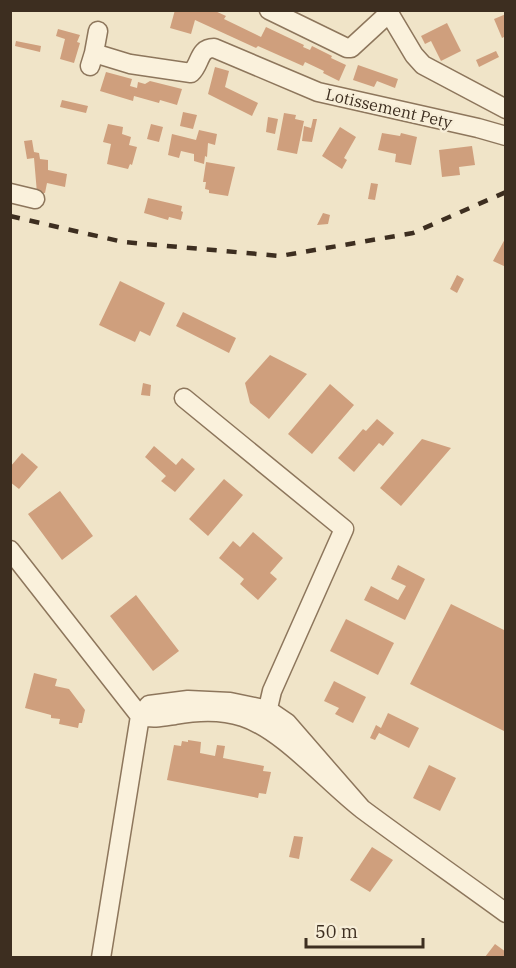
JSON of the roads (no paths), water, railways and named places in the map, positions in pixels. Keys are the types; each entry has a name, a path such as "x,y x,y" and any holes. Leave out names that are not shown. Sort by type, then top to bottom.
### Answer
{"street":[{"path":"269,10 347,48 351,48 389,12 414,55 423,65 506,109"},
{"name":"Lotissement Pety","path":"99,32 92,59 191,73 202,52 207,48 214,48 318,92 506,136"},
{"path":"10,193 35,199"},
{"path":"184,398 344,529 272,691 266,718"},
{"path":"10,550 140,716"},
{"path":"101,957 140,716 149,705 188,700 230,702 266,718 287,723 361,808 506,913"}],"railway":[{"path":"10,216 123,242 280,256 413,233 506,192"}]}
